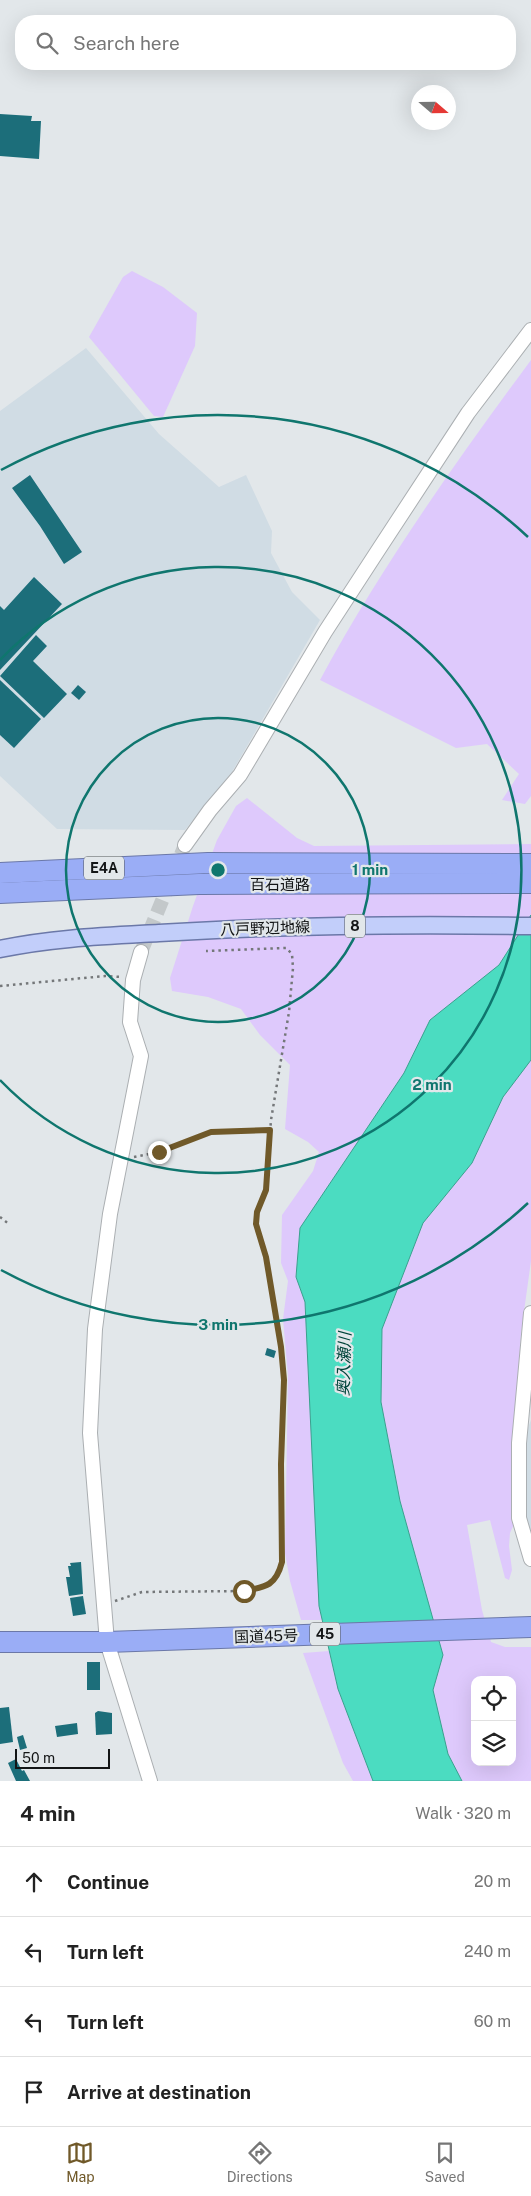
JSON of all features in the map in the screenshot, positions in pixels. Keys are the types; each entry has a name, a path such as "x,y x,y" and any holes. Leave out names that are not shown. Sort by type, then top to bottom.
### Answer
{"highway":[{"name":"百石道路","path":"0,873 208,864 531,864"},
{"name":"百石道路","path":"0,893 199,884 531,883"},
{"name":"国道45号","path":"0,1642 113,1641 531,1627"}],"main road":[{"name":"八戸野辺地線","path":"0,949 37,941 312,926 531,926"}],"street":[{"path":"185,846 210,810 240,775 325,632 377,552 468,413 531,330"},
{"path":"141,952 133,980 130,1022 141,1056 110,1214 95,1329 90,1433 103,1603 150,1781"},
{"path":"531,1313 519,1444 519,1518 531,1559"}],"path":[{"path":"103,1603 142,1592 244,1591 261,1588 273,1582 279,1574 282,1562 281,1464 284,1380 281,1347 266,1257 256,1224 257,1212 266,1190 270,1130 289,1012 293,968 292,954 286,948 206,951"},
{"path":"0,986 105,976 133,980"},
{"path":"120,1160 159,1152 211,1132 270,1130"},
{"path":"0,1217 10,1225"}],"shaded area":[{"path":"132,271 163,287 197,313 195,346 163,417 154,416 89,337 123,277"},
{"path":"86,348 159,434 219,487 246,475 272,531 271,553 292,592 320,620 232,772 185,830 57,829 0,776 0,411"},
{"path":"531,360 531,796 525,804 502,800 519,774 487,744 456,748 320,680 368,597 420,516"},
{"path":"247,798 297,838 314,846 531,844 531,915 499,965 430,1020 404,1073 300,1228 296,1277 305,1302 319,1606 323,1620 301,1620 290,1581 285,1553 288,1376 283,1319 288,1281 281,1263 282,1215 313,1171 319,1152 308,1142 285,1129 290,1065 260,1035 241,1009 208,997 172,991 170,978 217,840 236,806"},
{"path":"531,1060 531,1261 521,1333 512,1487 514,1524 510,1533 509,1546 512,1570 509,1580 505,1578 490,1520 467,1525 482,1610 491,1642 505,1647 531,1647 531,1781 462,1781 448,1754 433,1690 443,1655 400,1501 381,1402 382,1329 423,1223 472,1163 503,1097"},
{"path":"531,1420 531,1543 523,1516 526,1433"},
{"path":"329,1651 338,1689 373,1781 353,1781 343,1763 303,1653"}],"water":[{"name":"奥入瀬川","path":"531,915 531,1060 503,1097 472,1163 423,1223 382,1329 381,1402 400,1501 443,1655 433,1690 448,1754 462,1781 373,1781 338,1689 319,1606 305,1302 296,1277 300,1228 404,1073 430,1020 499,965"}],"building":[{"path":"0,114 32,116 31,121 41,121 39,159 0,156"},
{"path":"30,475 82,552 64,564 40,526 12,488"},
{"path":"34,577 62,604 0,670 0,606 4,610"},
{"path":"36,635 47,646 33,661 67,694 44,718 0,676"},
{"path":"0,680 41,719 14,748 0,735"},
{"path":"78,685 86,692 79,700 71,693"},
{"path":"267,1348 276,1351 274,1358 265,1355"},
{"path":"81,1562 83,1594 69,1596 66,1577 70,1577 68,1566 71,1566 70,1563"},
{"path":"83,1596 86,1614 73,1616 70,1598"},
{"path":"87,1662 100,1662 100,1690 87,1690"},
{"path":"9,1707 13,1742 0,1744 0,1708"},
{"path":"98,1711 112,1713 112,1734 96,1735 95,1713"},
{"path":"77,1723 78,1734 57,1737 55,1726"},
{"path":"23,1735 27,1748 20,1750 17,1737"},
{"path":"16,1759 30,1781 16,1781 8,1763"}],"tunnel":[{"path":"141,952 185,845"}],"route":[{"path":"159,1152 211,1132 270,1130 266,1190 257,1212 256,1224 266,1257 281,1347 284,1380 281,1464 282,1562 279,1574 273,1582 261,1588 244,1591"}]}
